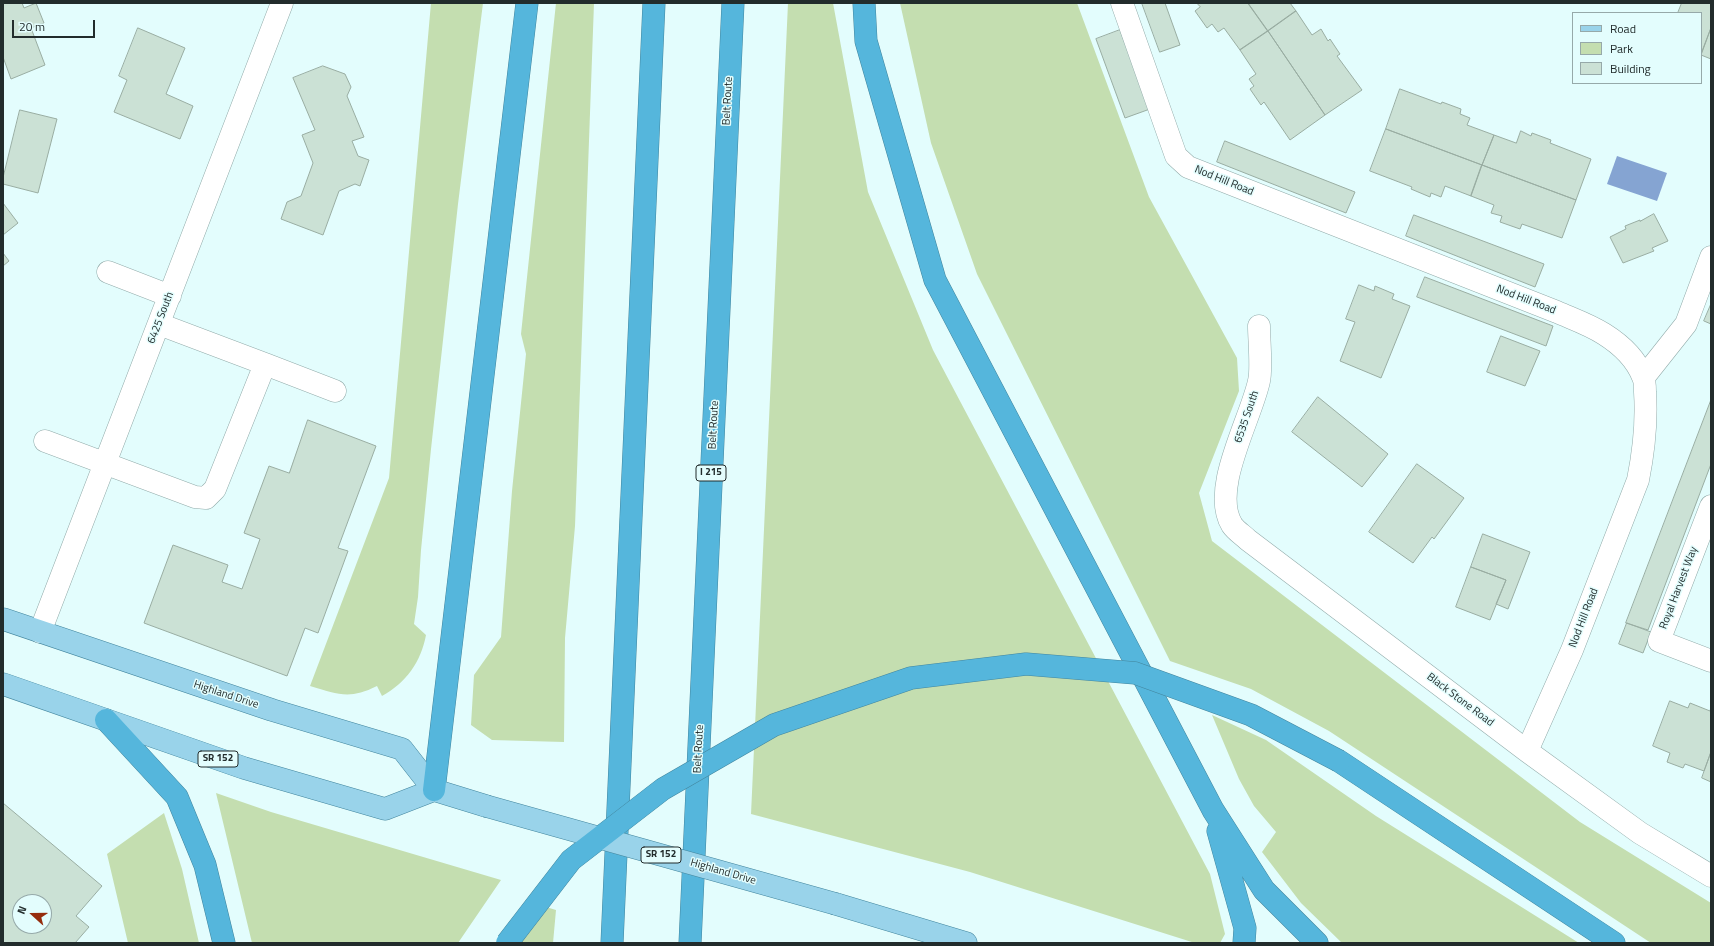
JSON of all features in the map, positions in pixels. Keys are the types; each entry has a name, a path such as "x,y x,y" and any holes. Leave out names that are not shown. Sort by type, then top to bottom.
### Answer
{"highway":[{"path":"434,790 527,3"},
{"path":"612,943 654,3"},
{"name":"Belt Route","path":"690,943 733,3"},
{"path":"864,3 866,41 935,280 1213,810 1264,890 1317,943"},
{"path":"507,943 571,860 663,789 774,725 911,678 1026,664 1135,673 1251,715 1339,761 1614,943"},
{"path":"106,720 177,798 205,865 224,943"},
{"path":"1213,810 1245,928 1244,943"}],"main road":[{"name":"Highland Drive","path":"3,619 272,710 402,749 434,790 486,806 836,904 966,943"},
{"name":"SR 152","path":"3,684 244,768 385,810 434,790"}],"street":[{"name":"6425 South","path":"40,632 282,3"},
{"name":"Nod Hill Road","path":"1122,3 1176,156 1188,167 1587,325 1618,344 1632,359 1644,377 1646,427 1644,452 1638,480 1572,650 1527,751"},
{"path":"1644,377 1686,324 1711,257"},
{"path":"108,272 170,296"},
{"path":"159,324 336,391"},
{"name":"6535 South","path":"1226,507 1226,489 1229,470 1260,380 1259,326"},
{"path":"45,442 196,497 206,498 215,489 265,364"},
{"name":"Royal Harvest Way","path":"1711,506 1659,641 1711,661"},
{"name":"Black Stone Road","path":"1226,507 1232,525 1248,540 1527,751 1640,833 1711,876"}],"green space":[{"path":"431,3 483,3 458,204 431,449 418,597 414,624 426,635 424,645 411,671 391,691 382,696 377,686 359,693 336,693 310,686 389,478"},
{"path":"556,3 594,3 575,526 565,638 564,742 492,740 471,725 474,675 501,637 512,491 526,354 521,334"},
{"path":"788,3 833,3 868,192 933,350 1210,874 1225,934 1220,943 1195,943 970,872 751,814"},
{"path":"900,3 1077,3 1149,197 1237,358 1239,391 1199,493 1212,541 1580,822 1711,903 1711,943 1651,943 1329,731 1251,689 1170,661 977,274 931,143"},
{"path":"1212,715 1266,740 1376,816 1579,943 1342,943 1301,903 1262,852 1276,832 1254,806 1239,779"},
{"path":"216,793 271,812 501,880 458,943 252,943"},
{"path":"164,813 182,869 199,943 128,943 107,854"},
{"path":"533,903 556,910 553,943 505,943"}],"water":[{"path":"1617,156 1667,173 1657,201 1607,184"}],"building":[{"path":"3,3 22,3 24,8 36,3 44,23 31,28 45,65 11,79 3,57"},
{"path":"1142,3 1165,3 1180,45 1160,52"},
{"path":"1197,3 1248,3 1268,31 1240,50 1224,28 1218,32 1212,24 1207,28 1195,11 1200,7"},
{"path":"1248,3 1290,3 1296,11 1268,31"},
{"path":"1682,3 1711,3 1711,28 1702,52 1702,12 1678,12"},
{"path":"1296,11 1312,35 1321,29 1328,41 1330,39 1340,54 1337,56 1362,90 1325,115 1268,31"},
{"path":"138,28 185,48 166,94 193,106 180,139 114,112 127,80 119,76"},
{"path":"1711,28 1711,59 1702,55"},
{"path":"1120,30 1150,109 1125,118 1096,39"},
{"path":"1268,31 1325,115 1290,140 1264,102 1261,105 1250,89 1254,86 1249,79 1256,74 1240,50"},
{"path":"323,66 345,74 351,87 347,96 364,137 352,141 358,156 369,160 360,186 355,184 339,191 323,235 281,219 287,202 301,196 313,163 302,135 315,130 293,78"},
{"path":"1400,89 1441,104 1442,102 1461,109 1460,114 1470,118 1467,125 1494,135 1482,165 1386,129"},
{"path":"20,110 57,119 38,193 3,184 3,178"},
{"path":"1386,129 1482,165 1471,196 1445,186 1441,197 1431,193 1430,197 1411,189 1412,187 1370,171"},
{"path":"1521,131 1531,136 1532,133 1551,140 1550,143 1591,159 1576,200 1482,165 1494,135 1516,143"},
{"path":"1225,141 1355,192 1346,213 1217,162"},
{"path":"1482,165 1576,200 1562,238 1522,224 1520,229 1500,222 1502,216 1491,213 1494,205 1471,196"},
{"path":"3,203 18,223 3,235"},
{"path":"1654,214 1668,241 1652,248 1654,251 1623,263 1610,237 1626,229 1625,226"},
{"path":"1414,215 1544,264 1535,287 1406,236"},
{"path":"3,253 9,261 3,266"},
{"path":"1425,277 1553,326 1546,346 1417,297"},
{"path":"1359,285 1374,291 1375,286 1394,294 1392,299 1410,306 1381,378 1340,361 1355,322 1346,319"},
{"path":"1711,304 1711,324 1704,321"},
{"path":"1501,336 1540,351 1525,386 1487,372"},
{"path":"1318,397 1388,454 1362,487 1292,432"},
{"path":"1711,400 1711,464 1648,630 1626,623"},
{"path":"308,420 376,446 338,548 348,551 318,633 305,628 287,676 144,623 173,545 228,565 222,582 242,589 260,539 244,533 269,466 289,473"},
{"path":"1417,464 1464,498 1434,539 1432,537 1413,563 1369,532"},
{"path":"1483,534 1530,552 1508,609 1496,604 1506,580 1471,567"},
{"path":"1471,567 1506,580 1490,620 1456,607"},
{"path":"1627,623 1651,632 1643,653 1619,644"},
{"path":"1670,701 1688,708 1690,703 1710,711 1711,707 1711,752 1704,771 1685,764 1683,768 1667,762 1670,753 1653,746"},
{"path":"1711,752 1711,782 1702,778"},
{"path":"3,803 102,886 76,916 89,927 75,943 3,943"}]}
